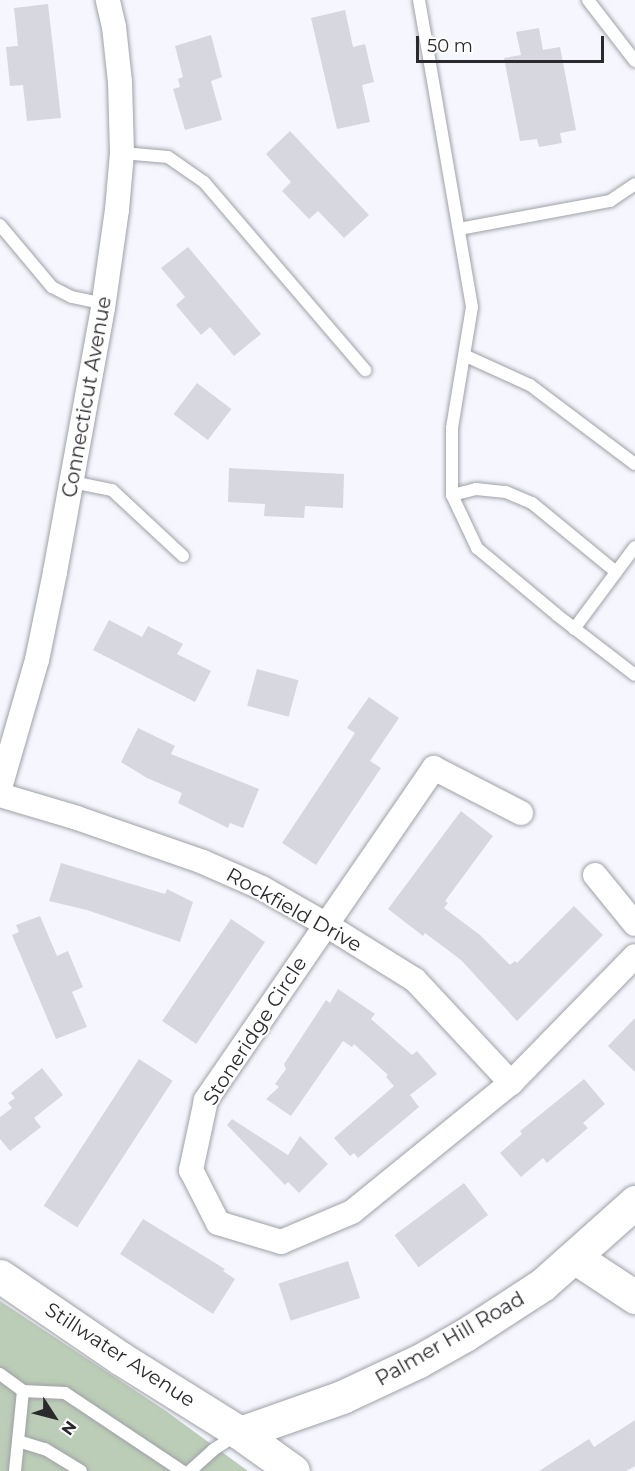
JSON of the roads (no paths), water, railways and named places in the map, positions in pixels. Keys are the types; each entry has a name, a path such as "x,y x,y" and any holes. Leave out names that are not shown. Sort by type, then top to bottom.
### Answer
{"main road":[{"name":"Palmer Hill Road","path":"240,1433 342,1397 419,1361 542,1285 576,1258 635,1202"},
{"path":"576,1258 635,1297"},
{"name":"Stillwater Avenue","path":"0,1276 120,1358 240,1433 293,1471"}],"street":[{"name":"Connecticut Avenue","path":"0,788 6,743 37,660 104,304 122,153 120,82 114,27 108,0"},
{"name":"Stoneridge Circle","path":"521,813 434,768 206,1100 191,1170 218,1223 281,1242 352,1212 511,1083 635,956"},
{"name":"Rockfield Drive","path":"0,795 77,818 203,862 262,888 415,980 511,1083"},
{"path":"595,875 635,924"}],"lane":[{"path":"419,0 472,307 466,356 452,428 452,495 477,548 574,629 635,675"},
{"path":"588,0 635,61"},
{"path":"122,153 168,157 204,182 365,370"},
{"path":"459,229 610,201 635,184"},
{"path":"0,225 52,286 72,297 104,304"},
{"path":"466,356 530,385 635,464"},
{"path":"72,482 112,489 183,556"},
{"path":"452,495 476,489 506,492 532,503 616,572"},
{"path":"574,629 635,547"},
{"path":"0,1374 23,1391 65,1393 182,1471"},
{"path":"15,1471 23,1391"},
{"path":"190,1471 218,1446 240,1433"},
{"path":"18,1441 45,1449 81,1471"}]}
